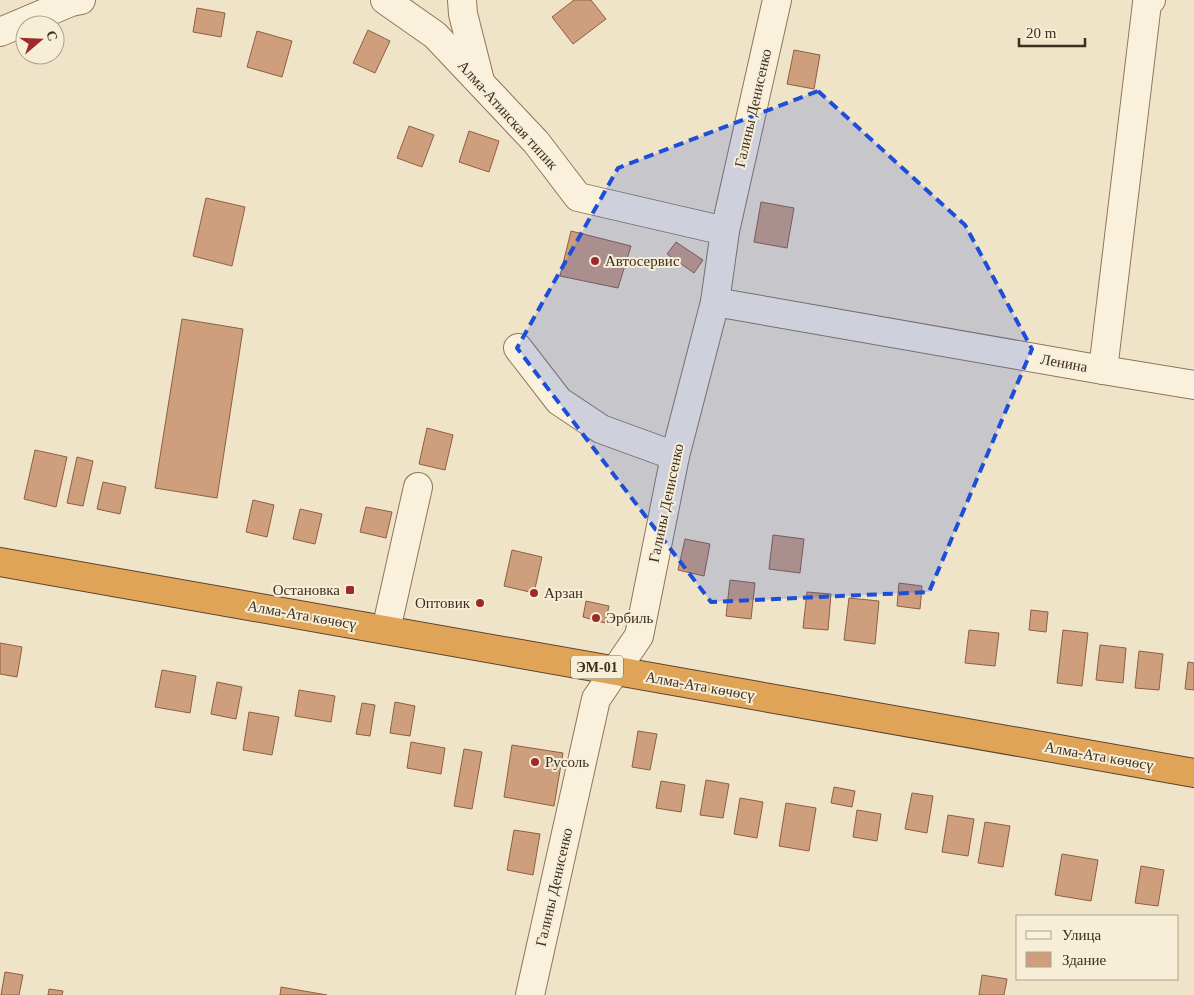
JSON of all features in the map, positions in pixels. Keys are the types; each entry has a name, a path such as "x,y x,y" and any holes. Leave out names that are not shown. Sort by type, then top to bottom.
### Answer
{"highway":[{"name":"Алма-Ата көчөсү","path":"0,562 1194,773"}],"street":[{"path":"0,32 71,2 81,0"},
{"name":"Алма-Атинская типик","path":"385,0 435,35 536,142 578,197 725,230"},
{"path":"462,0 462,14 481,84"},
{"name":"Галины Денисенко","path":"530,995 596,700 639,636 675,456 715,302 725,230 777,0"},
{"name":"Ленина","path":"715,302 1103,370 1147,3 1151,0"},
{"path":"518,348 559,401 601,429 675,456"},
{"path":"1103,370 1194,385"},
{"path":"386,630 418,486"}],"highlighted area":[{"path":"818,91 965,225 1032,349 929,592 711,602 517,348 618,168"}],"building":[{"path":"574,0 591,0 606,19 573,44 552,17"},
{"path":"197,8 225,13 221,37 193,32"},
{"path":"368,30 390,41 375,73 353,63"},
{"path":"257,31 292,41 282,77 247,67"},
{"path":"794,50 820,55 814,89 787,84"},
{"path":"409,126 434,135 422,167 397,158"},
{"path":"469,131 499,141 489,172 459,162"},
{"path":"206,198 245,207 232,266 193,256"},
{"path":"761,202 794,208 787,248 754,242"},
{"name":"Автосервис","path":"571,231 631,246 618,288 560,276"},
{"path":"676,242 703,260 694,273 667,254"},
{"path":"182,319 243,329 217,498 155,488"},
{"path":"427,428 453,435 445,470 419,464"},
{"path":"35,450 67,457 56,507 24,499"},
{"path":"77,457 93,461 83,506 67,503"},
{"path":"103,482 126,487 120,514 97,509"},
{"path":"253,500 274,505 267,537 246,532"},
{"path":"366,507 392,512 386,538 360,532"},
{"path":"300,509 322,514 315,544 293,539"},
{"path":"773,535 804,539 800,573 769,569"},
{"path":"685,539 710,544 704,576 678,570"},
{"path":"512,550 542,557 534,593 504,586"},
{"path":"730,580 755,583 751,619 726,616"},
{"path":"899,583 922,586 920,609 897,606"},
{"path":"807,592 831,594 828,630 803,628"},
{"path":"849,598 879,601 875,644 844,640"},
{"path":"586,601 609,606 605,623 583,617"},
{"path":"1031,610 1048,612 1046,632 1029,630"},
{"path":"969,630 999,633 995,666 965,663"},
{"path":"1063,630 1088,633 1082,686 1057,683"},
{"path":"0,643 22,647 17,677 0,674"},
{"path":"1100,645 1126,648 1123,683 1096,680"},
{"path":"1139,651 1163,654 1159,690 1135,688"},
{"path":"1188,662 1194,663 1194,690 1185,689"},
{"path":"162,670 196,676 190,713 155,707"},
{"path":"217,682 242,687 236,719 211,714"},
{"path":"299,690 335,696 331,722 295,716"},
{"path":"395,702 415,706 410,736 390,733"},
{"path":"362,703 375,705 370,736 356,734"},
{"path":"249,712 279,717 272,755 243,750"},
{"path":"638,731 657,734 650,770 632,767"},
{"path":"411,742 445,748 441,774 407,768"},
{"path":"512,745 563,753 554,806 504,797"},
{"path":"464,749 482,752 472,809 454,806"},
{"path":"706,780 729,784 723,818 700,815"},
{"path":"661,781 685,785 681,812 656,808"},
{"path":"834,787 855,791 852,807 831,803"},
{"path":"912,793 933,796 927,833 905,829"},
{"path":"740,798 763,802 757,838 734,834"},
{"path":"786,803 816,808 809,851 779,846"},
{"path":"857,810 881,814 877,841 853,837"},
{"path":"948,815 974,819 968,856 942,852"},
{"path":"985,822 1010,826 1003,867 978,863"},
{"path":"514,830 540,834 533,875 507,870"},
{"path":"1062,854 1098,860 1091,901 1055,895"},
{"path":"1141,866 1164,870 1158,906 1135,903"},
{"path":"5,972 23,975 19,995 1,995"},
{"path":"982,975 1007,979 1004,995 979,995"},
{"path":"281,987 327,995 280,995"},
{"path":"49,989 63,991 62,995 48,995"}],"place":[{"name":"Автосервис","path":"595,261"},
{"name":"Остановка","path":"350,590"},
{"name":"Арзан","path":"534,593"},
{"name":"Оптовик","path":"480,603"},
{"name":"Эрбиль","path":"596,618"},
{"name":"Русоль","path":"535,762"}]}
